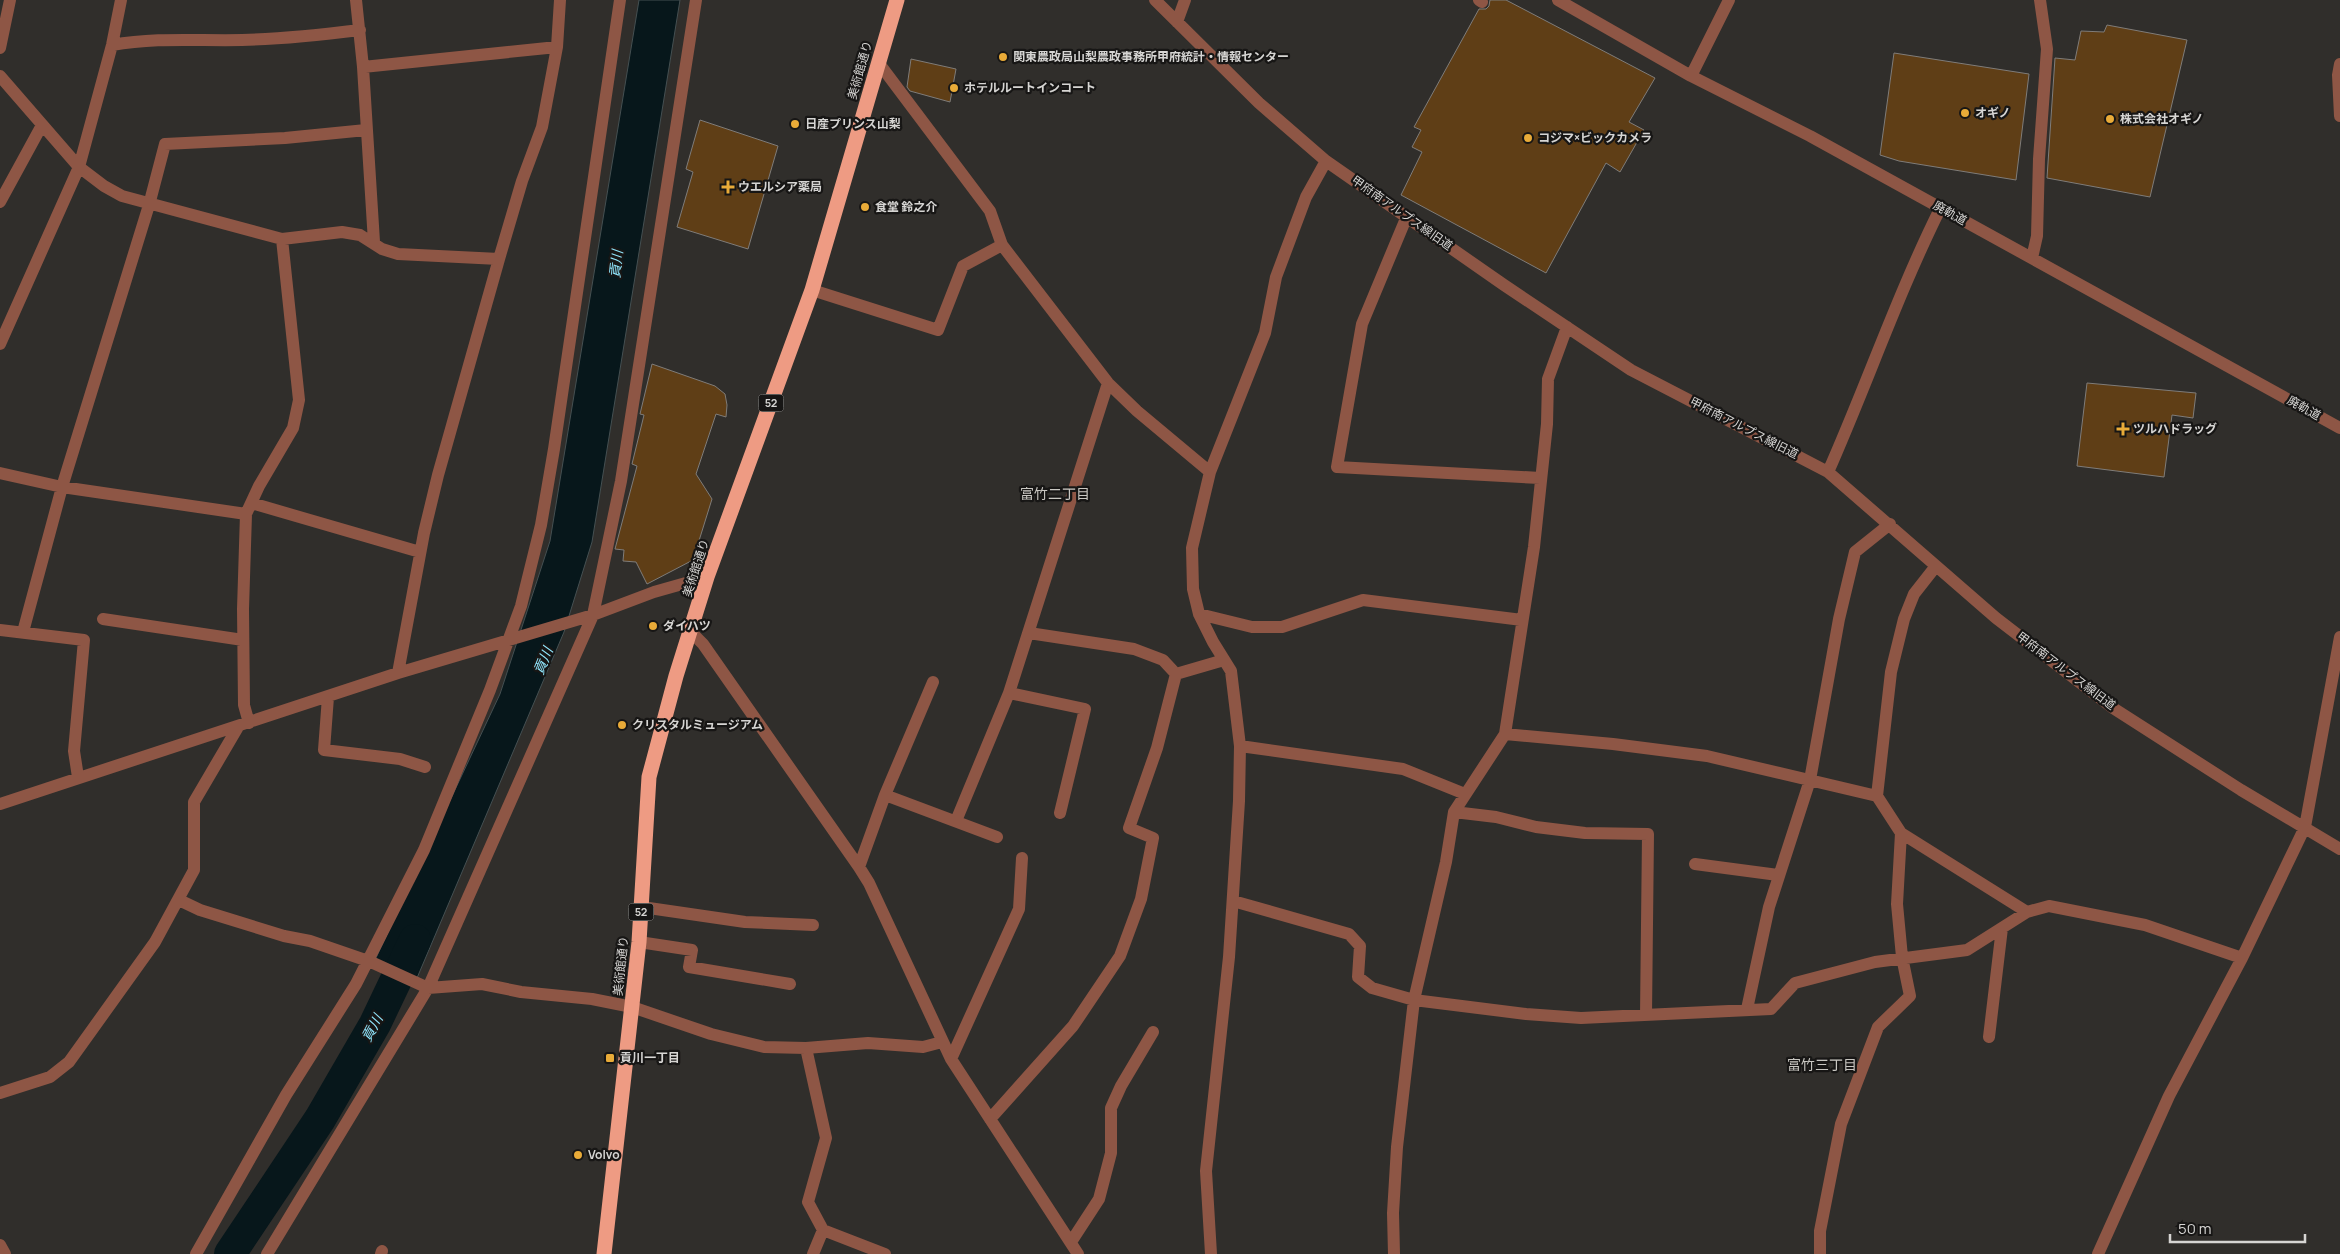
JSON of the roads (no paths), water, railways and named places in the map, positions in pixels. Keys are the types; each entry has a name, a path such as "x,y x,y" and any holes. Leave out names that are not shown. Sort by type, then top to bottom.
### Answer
{"highway":[{"name":"美術館通り","path":"604,1254 639,942 649,777 676,676 707,577 812,290 878,62 898,0"}],"street":[{"path":"0,48 10,0"},
{"path":"0,344 79,167 112,45 121,0"},
{"path":"356,0 363,67 374,242"},
{"path":"398,673 420,552 438,475 522,181 542,127 557,47 560,0"},
{"path":"196,1254 281,1104 370,962 424,850 510,639 521,606 541,525 554,449 620,0"},
{"path":"268,1254 425,986 593,615 620,481 696,0"},
{"name":"甲府南アルプス線旧道","path":"1155,0 1259,104 1326,161 1630,370 1828,472 1996,618 2113,708 2241,790 2340,848"},
{"path":"1177,22 1186,0"},
{"name":"廃軌道","path":"1558,0 1691,76 1810,136 2340,428"},
{"path":"1691,76 1729,0"},
{"path":"2032,258 2037,236 2039,159 2047,49 2040,0"},
{"path":"112,45 142,40 242,40 300,37 360,30"},
{"path":"363,67 557,47"},
{"path":"878,62 990,211 1002,245 1108,382 1137,411 1210,472"},
{"path":"2340,64 2338,75 2340,116"},
{"path":"0,76 79,167 104,186 122,196 149,205 282,239 342,232 360,235 374,242 382,249 398,254 499,258"},
{"path":"0,202 42,125"},
{"path":"23,632 62,487 149,205 165,144 285,138 366,130"},
{"path":"1211,1254 1206,1171 1229,957 1240,746 1231,671 1199,614 1193,589 1192,548 1210,472 1265,333 1276,277 1306,197 1326,161"},
{"path":"1828,472 1855,412 1920,248 1940,207"},
{"path":"1407,216 1362,324 1337,467 1540,478"},
{"path":"0,1093 50,1076 68,1062 155,942 194,870 194,802 244,725 243,640 249,509 293,428 299,400 282,239"},
{"path":"812,290 938,330 963,266 1002,245"},
{"path":"1394,1254 1393,1212 1397,1147 1414,1000 1446,862 1454,812 1505,734 1534,547 1547,424 1548,380 1567,328"},
{"path":"956,821 1009,693 1108,382"},
{"path":"0,473 62,487 249,509 420,552"},
{"path":"1747,1010 1769,907 1810,780 1839,619 1855,552 1890,524"},
{"path":"1936,566 1914,594 1904,619 1891,672 1877,796 1901,834 2027,912"},
{"path":"0,804 398,673 593,615 654,592 707,577"},
{"path":"1199,614 1252,627 1282,627 1363,600 1522,620"},
{"path":"103,619 243,640"},
{"path":"0,630 84,640 74,751 78,778"},
{"path":"691,632 706,650 859,866 951,1059 1078,1254"},
{"path":"1029,633 1134,649 1162,660 1176,674"},
{"path":"2098,1254 2169,1096 2242,958 2305,827 2340,637"},
{"path":"1176,674 1224,660"},
{"path":"990,1119 1073,1026 1120,956 1141,899 1153,838 1128,828 1157,748 1176,674"},
{"path":"859,866 885,795 933,682"},
{"path":"1009,693 1085,709 1060,813"},
{"path":"328,697 324,750 400,759 425,767"},
{"path":"1505,734 1613,744 1707,756 1877,796"},
{"path":"1240,746 1404,769 1465,794"},
{"path":"885,795 997,837"},
{"path":"1454,812 1496,817 1536,827 1585,833 1648,834 1646,1015"},
{"path":"1820,1254 1820,1231 1841,1124 1878,1027 1910,996 1902,957 1897,904 1901,834"},
{"path":"951,1059 1019,909 1022,858"},
{"path":"1695,864 1778,875"},
{"path":"179,900 200,910 284,936 310,941 370,962 425,986 482,984 520,992 592,999 632,1007 711,1034 764,1047 806,1048 868,1043 924,1047 942,1042"},
{"path":"1233,901 1349,934 1360,946 1358,977 1372,988 1414,1000 1562,1017 1772,1009 1795,983 1875,962 1967,950 2027,912 2049,906 2145,925 2242,958"},
{"path":"642,907 745,922 813,925"},
{"path":"1989,1037 2002,928"},
{"path":"639,942 692,950 689,966 790,984"},
{"path":"1071,1242 1099,1198 1111,1153 1111,1108 1121,1086 1153,1032"},
{"path":"806,1048 826,1138 808,1202 823,1230 885,1254"},
{"path":"813,1254 823,1230"},
{"path":"0,1245 5,1254"}],"water":[{"path":"639,0 680,0 592,542 564,632 417,978 375,960 500,694 550,541"}],"waterway":[{"name":"貢川","path":"230,1254 320,1119 375,1024 415,940"}],"place":[{"name":"関東農政局山梨農政事務所甲府統計・情報センター","path":"1003,57"},
{"name":"ホテルルートインコート","path":"954,88"},
{"name":"オギノ","path":"1965,113"},
{"name":"株式会社オギノ","path":"2110,119"},
{"name":"日産プリンス山梨","path":"795,124"},
{"name":"コジマ×ビックカメラ","path":"1528,138"},
{"name":"ウエルシア薬局","path":"728,187"},
{"name":"食堂 鈴之介","path":"865,207"},
{"name":"ツルハドラッグ","path":"2123,429"},
{"name":"ダイハツ","path":"653,626"},
{"name":"クリスタルミュージアム","path":"622,725"},
{"name":"貢川一丁目","path":"610,1058"},
{"name":"Volvo","path":"578,1155"}],"district":[{"name":"富竹二丁目","path":"1055,494"},
{"name":"富竹三丁目","path":"1822,1065"}]}
